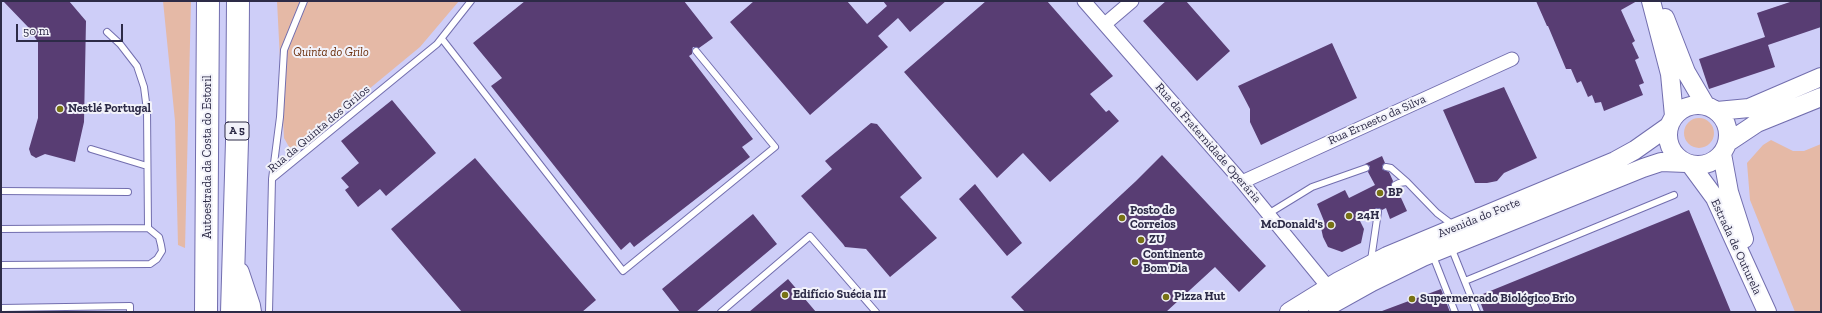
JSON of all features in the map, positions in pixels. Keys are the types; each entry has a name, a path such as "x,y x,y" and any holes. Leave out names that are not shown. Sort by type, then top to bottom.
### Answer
{"highway":[{"name":"Autoestrada da Costa do Estoril","path":"206,312 208,1"},
{"name":"A 5","path":"232,312 237,141 238,1"},
{"path":"233,260 250,312"}],"street":[{"name":"Rua da Fraternidade Operária","path":"1084,1 1106,24 1242,182 1328,287"},
{"path":"1106,24 1132,1"},
{"path":"1651,1 1670,74 1672,121 1668,135 1673,152 1679,158 1688,163 1698,165 1707,164 1715,160 1724,149 1756,123 1821,97"},
{"path":"1659,1 1686,72 1711,108 1723,118 1727,126 1728,134 1724,149"},
{"name":"Rua Ernesto da Silva","path":"1242,182 1512,59"},
{"path":"1672,121 1689,106 1698,104 1711,108 1749,108 1821,77"},
{"name":"Avenida do Forte","path":"1289,312 1328,287 1387,256 1615,161 1635,150 1672,121"},
{"name":"Estrada de Outurela","path":"1724,149 1729,192 1767,312"},
{"name":"Avenida do Forte","path":"1318,312 1372,282 1450,246 1651,164 1670,162 1688,163"},
{"name":"Estrada de Outurela","path":"1688,163 1715,198 1767,312"}],"lane":[{"path":"272,179 280,117 284,50 304,1"},
{"name":"Rua da Quinta dos Grilos","path":"269,312 272,179 437,44 471,1"},
{"path":"107,32 129,55 141,75 146,104 148,228"},
{"path":"442,39 623,270 775,147 696,51"},
{"path":"91,149 147,166"},
{"path":"1386,167 1391,168 1407,182 1446,221 1453,226 1458,226"},
{"path":"1268,214 1312,186 1366,168"},
{"path":"1395,185 1399,182 1407,182"},
{"path":"1,191 128,192"},
{"path":"1465,282 1674,195"},
{"path":"1370,265 1378,212"},
{"path":"1,229 148,228 155,233 161,245 162,251 157,260 150,264 1,265"},
{"path":"721,312 810,236 876,312"},
{"path":"1450,246 1477,312"},
{"path":"1432,254 1455,312"},
{"path":"1,308 130,306 130,312"}],"green space":[{"path":"163,1 191,1 185,248 178,245 175,121"},
{"name":"Quinta do Grilo","path":"277,1 459,1 420,47 300,146 294,148 289,147 284,138"},
{"path":"1699,118 1710,122 1714,133 1710,144 1699,148 1688,144 1684,133 1688,122"},
{"path":"1771,140 1793,151 1804,151 1821,144 1821,312 1795,312 1750,200 1747,163 1763,145"}],"building":[{"path":"3,1 69,1 86,21 84,122 75,162 45,154 36,158 31,155 29,149 38,118 38,42 29,28"},
{"path":"525,1 684,1 713,38 699,48 693,47 692,54 689,56 753,139 742,147 750,157 634,247 630,242 621,250 491,86 502,78 473,43"},
{"path":"754,1 847,1 867,24 887,6 883,1 946,1 910,32 898,18 878,36 888,47 810,115 730,22"},
{"path":"986,1 1047,1 1113,76 1090,94 1106,112 1109,110 1119,121 1050,182 1023,153 997,178 904,72"},
{"path":"1166,1 1186,1 1230,51 1197,81 1143,21"},
{"path":"1536,1 1637,1 1621,10 1635,41 1632,43 1639,58 1635,60 1644,83 1639,85 1643,95 1604,111 1601,102 1595,103 1592,95 1588,97 1581,81 1577,83 1571,69 1566,69"},
{"path":"1793,1 1821,1 1821,27 1768,45 1775,67 1709,89 1699,59 1765,37 1757,13"},
{"path":"1332,43 1357,98 1261,145 1250,122 1250,109 1238,86"},
{"path":"1504,87 1537,158 1504,173 1497,181 1475,183 1443,110"},
{"path":"392,100 436,153 386,196 380,189 358,207 345,190 349,187 341,178 359,163 341,141"},
{"path":"871,123 877,124 922,178 900,197 937,238 890,277 866,249 845,247 801,196 832,169 825,161"},
{"path":"1162,155 1266,266 1239,292 1215,267 1166,312 1025,312 1011,297"},
{"path":"1382,156 1385,163 1382,166 1382,169 1389,172 1393,181 1391,187 1393,189 1397,189 1407,211 1390,219 1386,208 1382,210 1376,208 1373,214 1360,221 1364,229 1361,243 1342,252 1328,247 1323,237 1320,223 1324,221 1317,204 1345,190 1349,198 1375,185 1368,172 1370,166 1365,164"},
{"path":"475,158 596,300 582,312 462,312 391,229"},
{"path":"975,184 1022,243 1007,256 959,199"},
{"path":"1689,210 1731,312 1484,312 1478,296"},
{"path":"753,214 777,244 696,312 680,312 662,289"},
{"name":"Edifício Suécia III","path":"788,279 816,312 749,312"},
{"path":"1441,289 1450,312 1382,312 1382,311"}],"place":[{"name":"Nestlé Portugal","path":"60,109"},
{"name":"BP","path":"1380,193"},
{"name":"24H","path":"1349,216"},
{"name":"Posto de Correios","path":"1122,218"},
{"name":"McDonald's","path":"1331,225"},
{"name":"ZU","path":"1141,240"},
{"name":"Continente Bom Dia","path":"1135,262"},
{"name":"Edifício Suécia III","path":"785,295"},
{"name":"Pizza Hut","path":"1166,297"},
{"name":"Supermercado Biológico Brio","path":"1412,299"}]}
